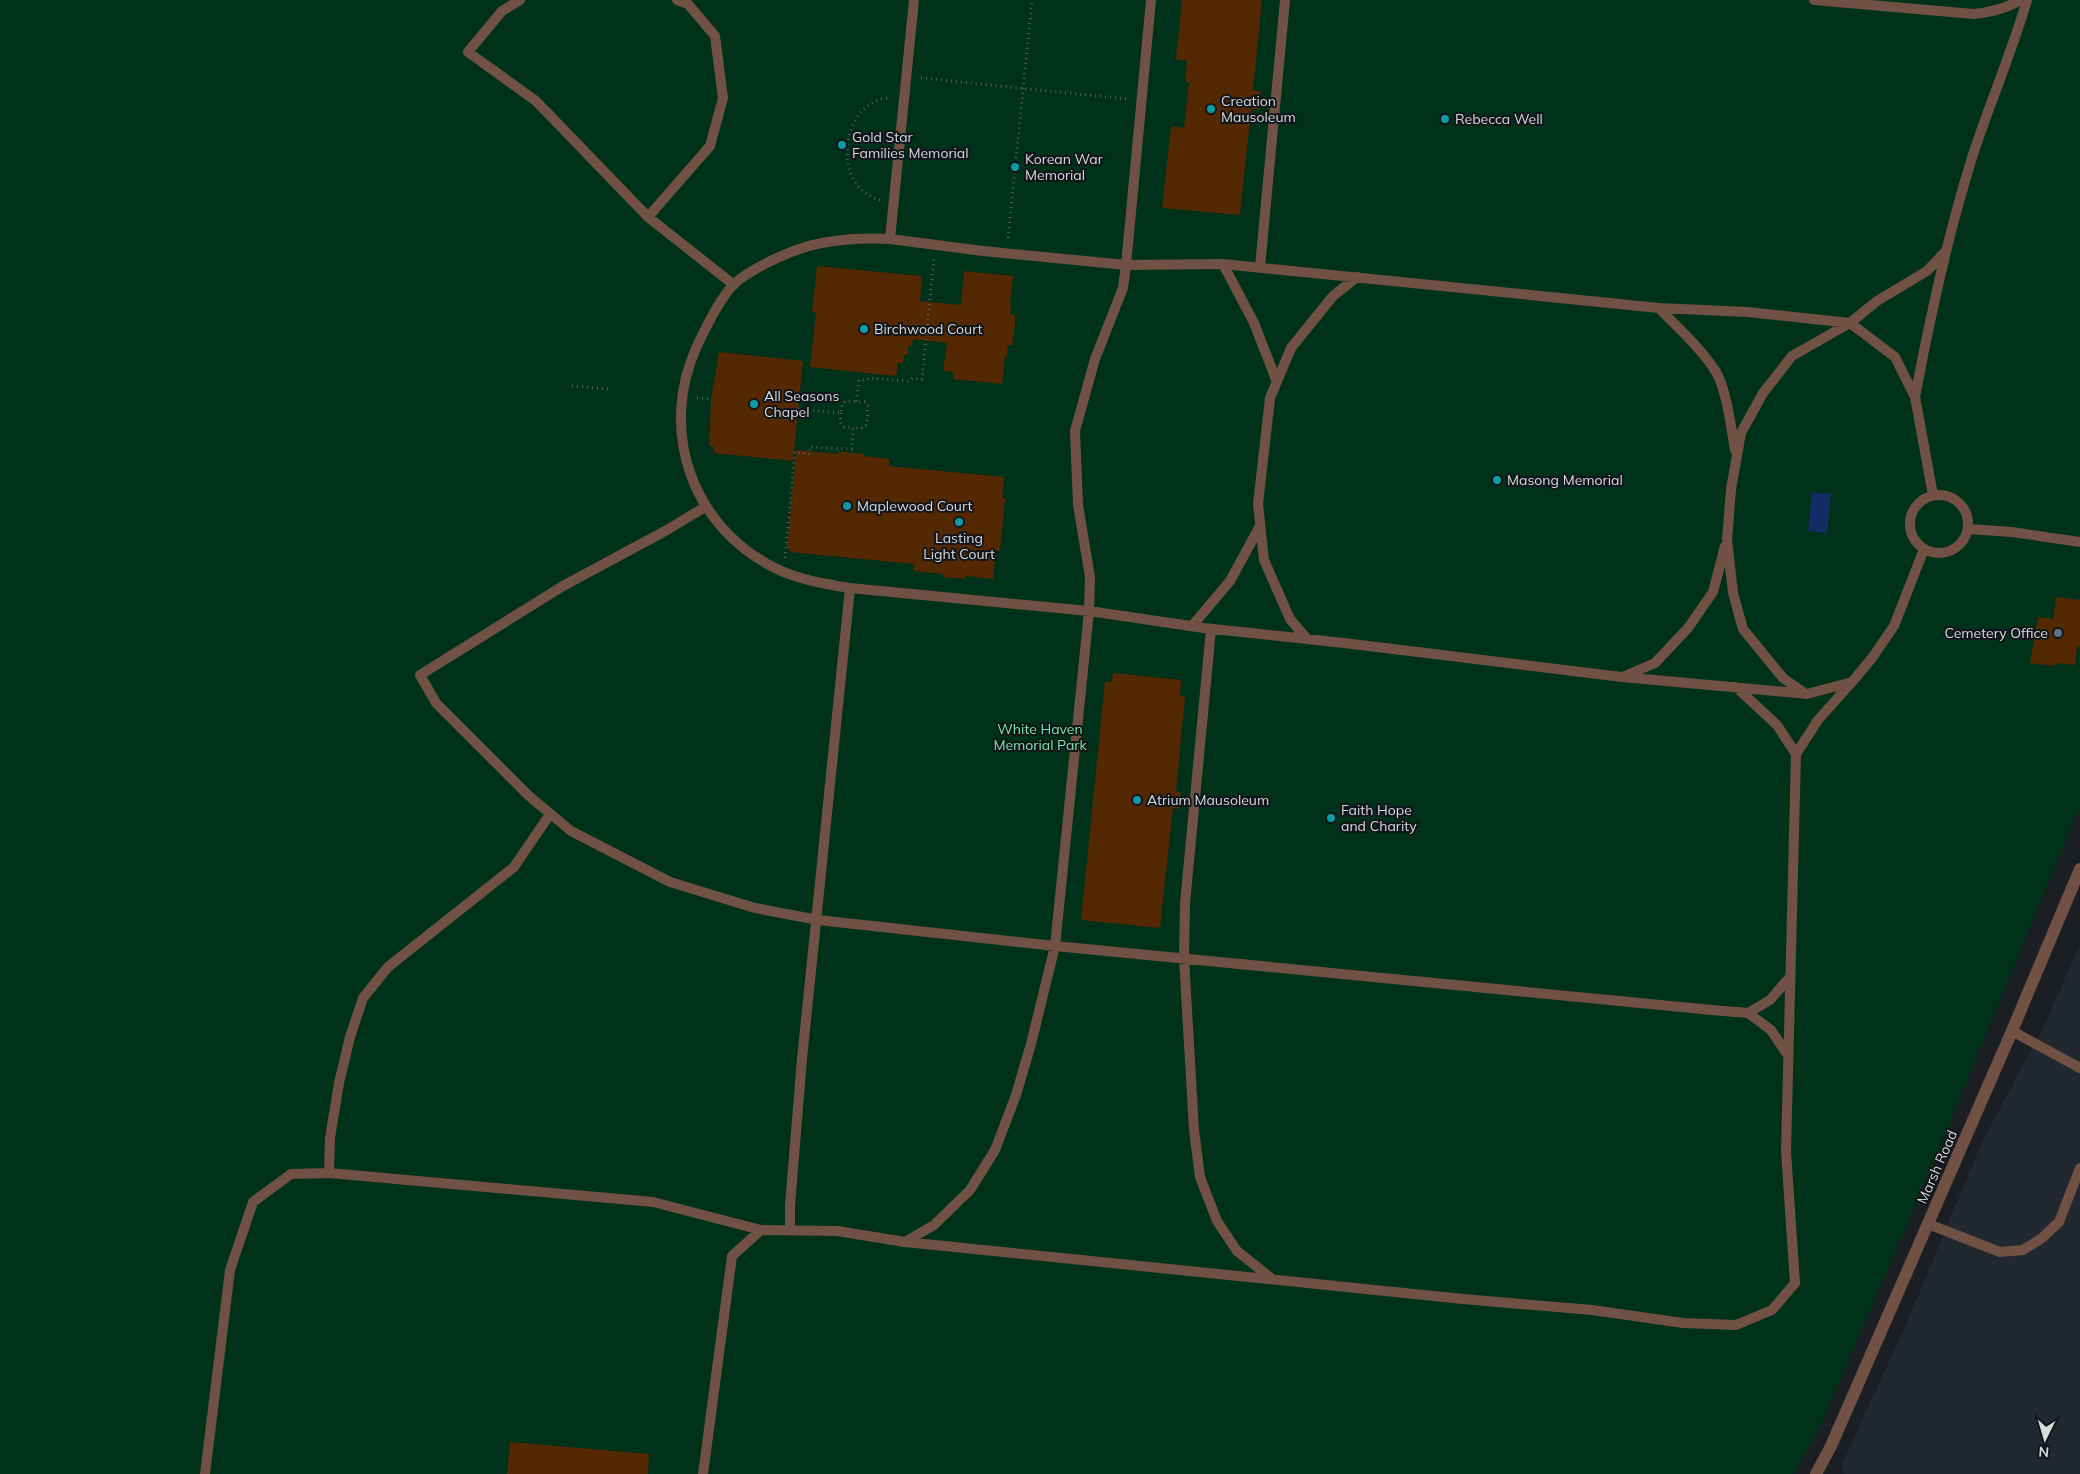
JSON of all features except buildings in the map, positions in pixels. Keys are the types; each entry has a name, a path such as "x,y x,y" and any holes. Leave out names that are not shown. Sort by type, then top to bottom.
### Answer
{"street":[{"name":"Marsh Road","path":"1816,1474 1928,1224 2079,875"}],"lane":[{"path":"520,0 502,11 468,52 536,101 648,217 734,285"},
{"path":"648,217 710,146 723,98 715,36 688,4 676,0"},
{"path":"890,239 914,0"},
{"path":"905,1242 934,1225 970,1190 995,1150 1016,1094 1031,1044 1056,946 1089,611 1090,577 1078,505 1075,431 1095,359 1123,288 1151,0"},
{"path":"1260,267 1285,0"},
{"path":"1814,0 1974,14 1990,13 2009,7 2020,0"},
{"path":"1915,397 1926,335 1945,252 1971,160 2027,0"},
{"path":"1852,682 1807,694 1622,677 1211,629 1089,611 850,588 813,582 784,571 743,548 721,528 705,508 683,450 680,423 682,396 688,364 707,325 734,285 770,260 821,243 890,239 1006,254 1126,265 1223,264 1659,308 1748,312 1850,322 1895,357 1915,397 1933,495"},
{"path":"1622,677 1655,663 1688,628 1713,592 1727,540 1731,489 1741,433 1763,393 1792,356 1850,322 1877,301 1927,272 1945,252"},
{"path":"1223,264 1254,323 1277,382"},
{"path":"1307,639 1290,619 1264,560 1258,504 1270,398 1291,348 1333,296 1357,277"},
{"path":"1659,308 1692,343 1716,373 1728,408 1736,459"},
{"path":"1933,495 1947,496 1960,503 1966,511 1968,529 1965,538 1959,545 1951,550 1933,552 1916,542 1912,533 1910,519 1916,505 1924,499 1933,495"},
{"path":"705,508 563,586 420,675 436,703 529,796 550,814 571,831 670,882 755,908 818,920 1056,946 1748,1013 1771,1030 1788,1054"},
{"path":"1192,626 1230,581 1260,526"},
{"path":"1968,529 2012,532 2080,542"},
{"path":"1727,540 1733,593 1743,629 1783,678 1807,694"},
{"path":"205,1474 230,1270 253,1202 291,1174 329,1173 653,1202 761,1230 837,1231 905,1242 1592,1310 1683,1323 1736,1325 1772,1310 1795,1283 1786,1151 1796,754 1818,720 1872,658 1894,626 1924,548"},
{"path":"790,1230 790,1204 800,1079 818,920 850,588"},
{"path":"1211,629 1186,893 1184,958 1194,1130 1200,1177 1217,1221 1237,1251 1271,1279"},
{"path":"1736,687 1777,725 1796,754"},
{"path":"329,1173 330,1138 339,1083 350,1037 363,998 388,967 514,867 550,814"},
{"path":"1748,1013 1770,1000 1789,978"},
{"path":"2012,1031 2080,1068"},
{"path":"1928,1224 2000,1252 2023,1250 2042,1238 2059,1222 2080,1168"},
{"path":"703,1474 732,1256 761,1230"}],"path":[{"path":"1006,254 1032,0"},
{"path":"906,76 1023,90 1142,100"},
{"path":"893,204 869,197 854,182 846,157 848,134 863,111 880,98 904,97"},
{"path":"856,402 859,379 908,381 913,378 922,379 935,245"},
{"path":"572,386 609,390"},
{"path":"691,397 711,399"},
{"path":"846,401 856,402 865,402 868,406 867,424 862,428 844,427 840,422 842,404 846,401"},
{"path":"798,409 841,414"},
{"path":"784,571 795,452 810,454 810,447 852,449 854,428"}],"shaded area":[{"path":"2080,944 2080,1474 1845,1474 1842,1464 1910,1315 1982,1142 2043,1028"}],"green space":[{"name":"White Haven Memorial Park","path":"0,0 2080,0 2080,806 1925,1183 1822,1423 1794,1474 0,1474"}],"water":[{"path":"1812,492 1831,494 1827,533 1808,531"}],"place":[{"name":"Creation Mausoleum","path":"1211,109"},
{"name":"Rebecca Well","path":"1445,119"},
{"name":"Gold Star Families Memorial","path":"842,145"},
{"name":"Korean War Memorial","path":"1015,167"},
{"name":"Birchwood Court","path":"864,329"},
{"name":"All Seasons Chapel","path":"754,404"},
{"name":"Masong Memorial","path":"1497,480"},
{"name":"Maplewood Court","path":"847,506"},
{"name":"Lasting Light Court","path":"959,522"},
{"name":"Cemetery Office","path":"2058,633"},
{"name":"Atrium Mausoleum","path":"1137,800"},
{"name":"Faith Hope and Charity","path":"1331,818"}]}
